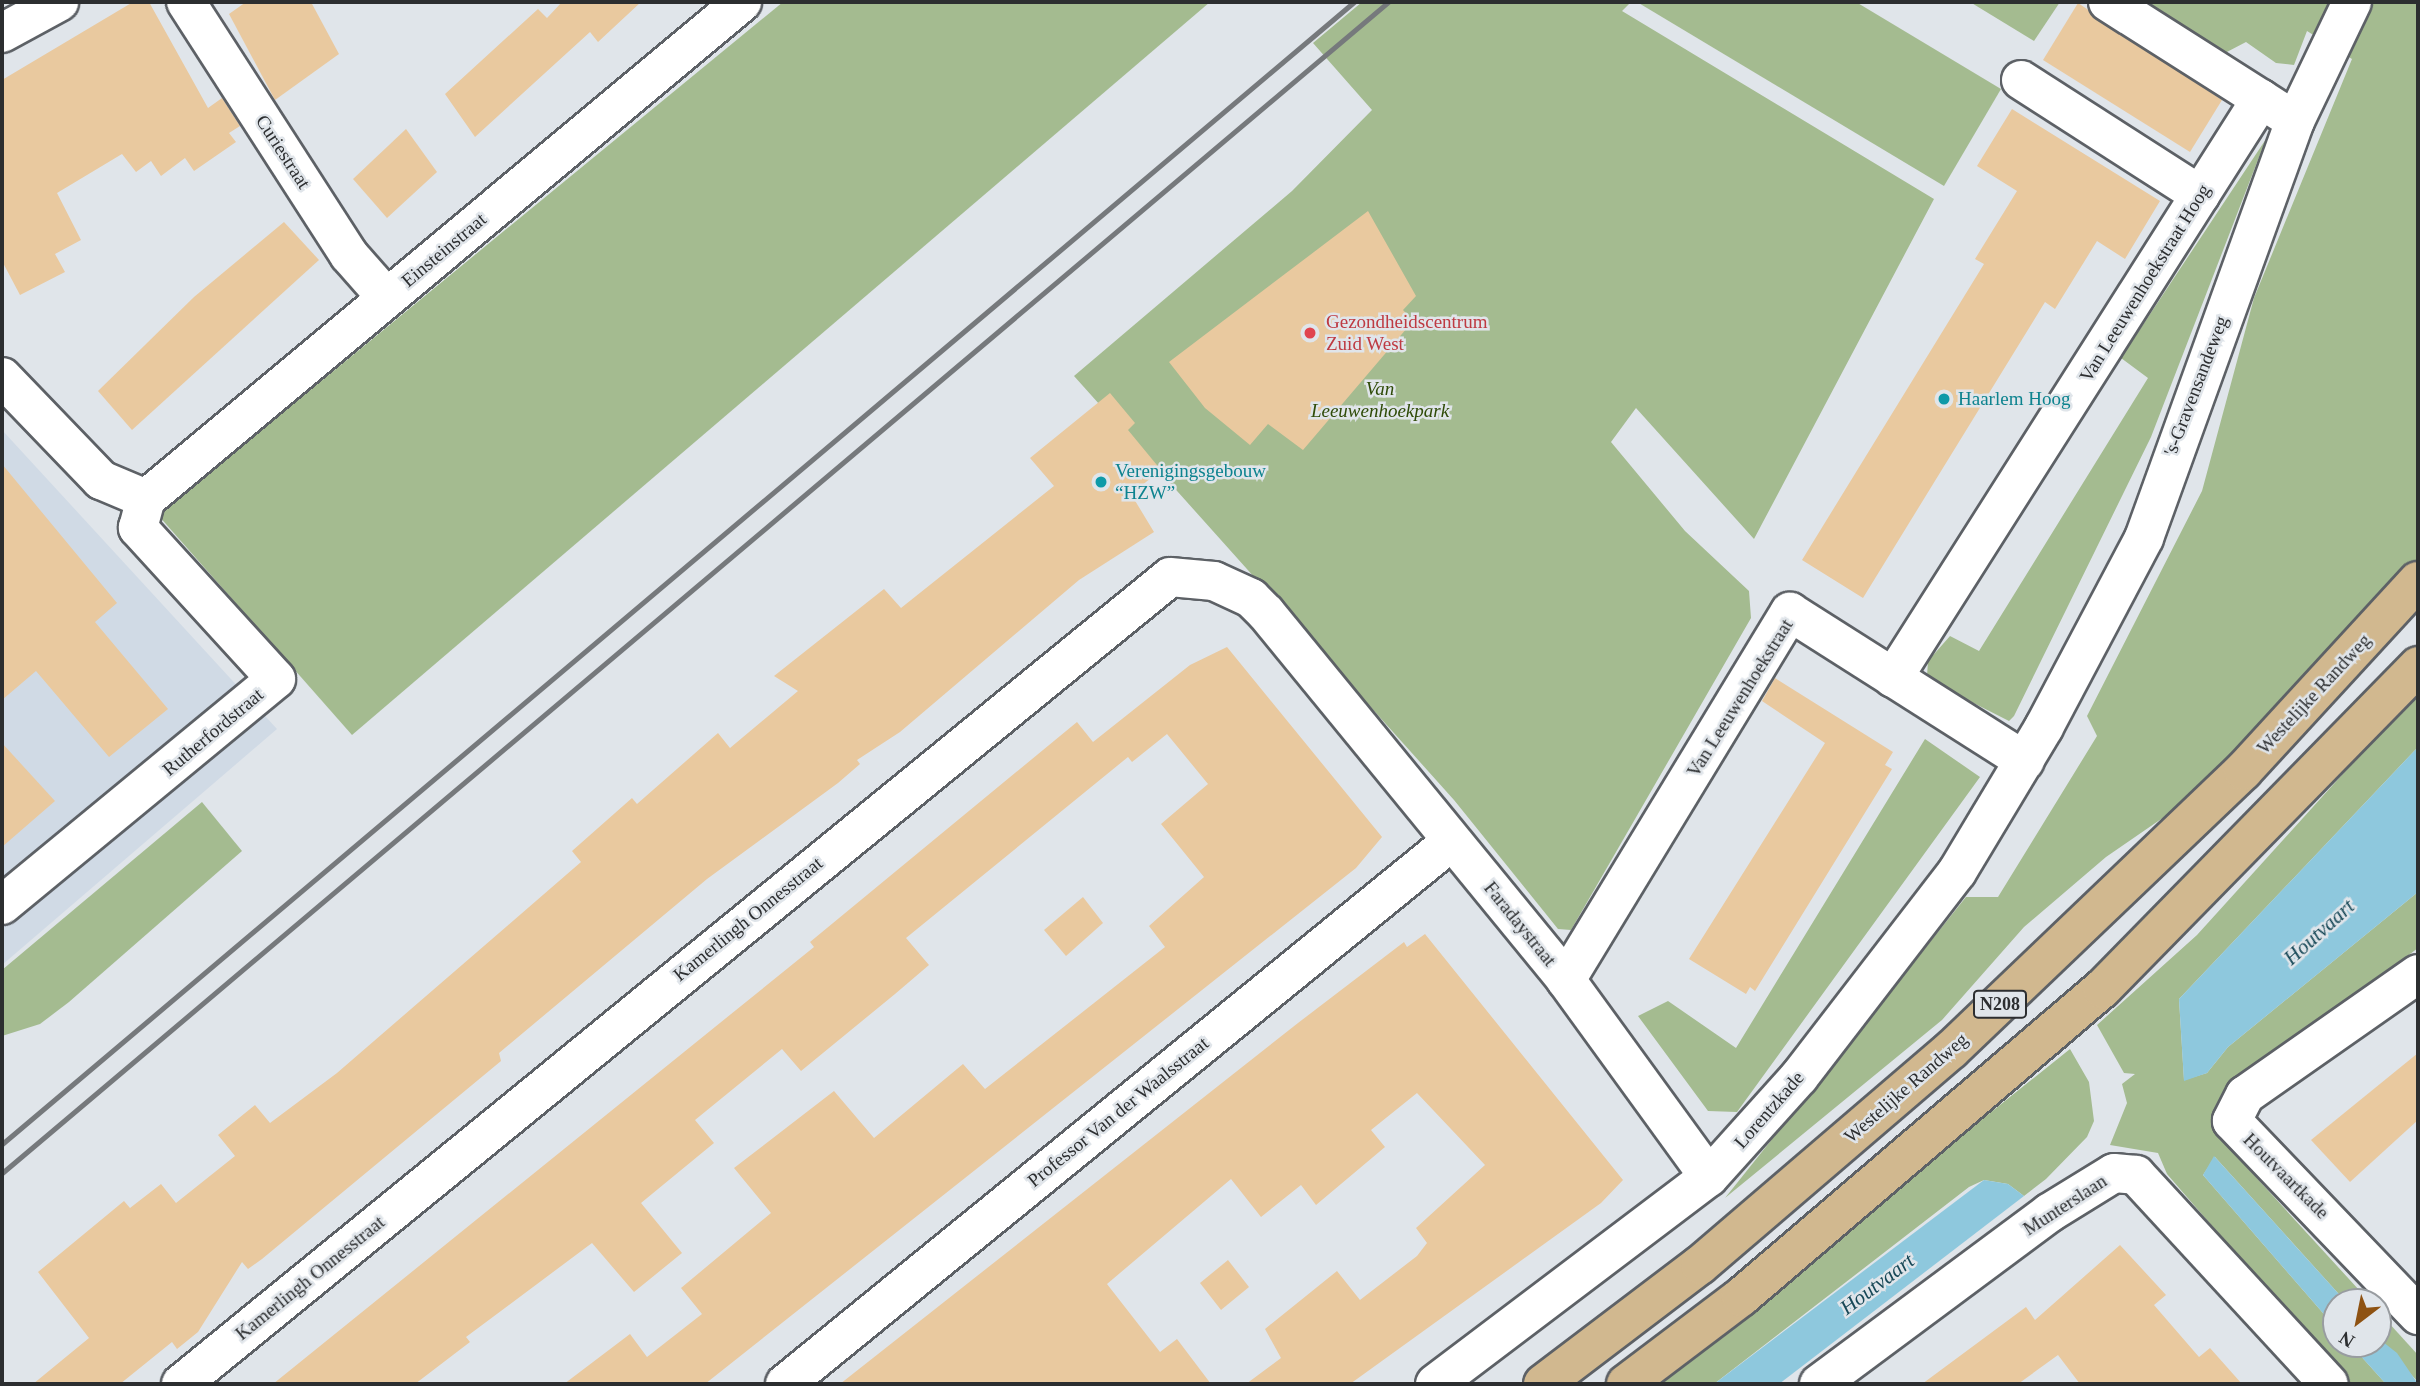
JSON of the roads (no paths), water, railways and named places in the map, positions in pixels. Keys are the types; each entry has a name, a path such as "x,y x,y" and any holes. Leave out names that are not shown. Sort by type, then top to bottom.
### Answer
{"main road":[{"name":"Westelijke Randweg","path":"1544,1384 1700,1265 1951,1050 2243,771 2418,581"},
{"name":"N208","path":"1626,1384 1741,1297 2102,989 2418,666"}],"street":[{"path":"2,33 59,2"},
{"name":"Curiestraat","path":"186,2 349,255 386,297"},
{"name":"Einsteinstraat","path":"146,499 742,2"},
{"path":"2108,2 2295,121"},
{"name":"'s-Gravensandeweg","path":"2025,761 2144,538 2295,121 2352,2"},
{"path":"2021,80 2200,195"},
{"name":"Van Leeuwenhoekstraat Hoog","path":"1893,678 2261,99"},
{"path":"2,377 101,480 146,499"},
{"name":"Rutherfordstraat","path":"2,905 276,680 138,528 146,499"},
{"name":"Kamerlingh Onnesstraat","path":"181,1384 1154,585 1190,576 1251,598 1317,680"},
{"name":"Van Leeuwenhoekstraat","path":"1566,981 1790,612 2025,761"},
{"name":"Faradaystraat","path":"1317,680 1566,981 1709,1177"},
{"name":"Lorentzkade","path":"1435,1384 1709,1177 1800,1077 1957,872 2025,761"},
{"name":"Professor Van der Waalsstraat","path":"785,1384 1451,841"},
{"name":"Houtvaartkade","path":"2418,974 2245,1096 2232,1121 2418,1315"},
{"name":"Munterslaan","path":"1836,1380 2113,1173 2136,1175 2329,1384"}],"water":[{"name":"Houtvaart","path":"2418,747 2418,892 2228,1047 2207,1073 2184,1081 2179,999"},
{"path":"2214,1156 2333,1288 2322,1288 2322,1312 2203,1175"},
{"name":"Houtvaart","path":"1984,1180 2008,1184 2024,1196 1779,1384 1714,1384"},
{"path":"2392,1349 2418,1384 2386,1384 2363,1358 2392,1358"}],"railway":[{"path":"2,1144 1354,2"},
{"path":"2,1173 1388,2"}],"place":[{"name":"Gezondheidscentrum Zuid West","path":"1310,333"},
{"name":"Haarlem Hoog","path":"1944,399"},
{"name":"Verenigingsgebouw “HZW”","path":"1101,482"}],"park label":[{"name":"Van Leeuwenhoekpark","path":"1380,400"}]}
